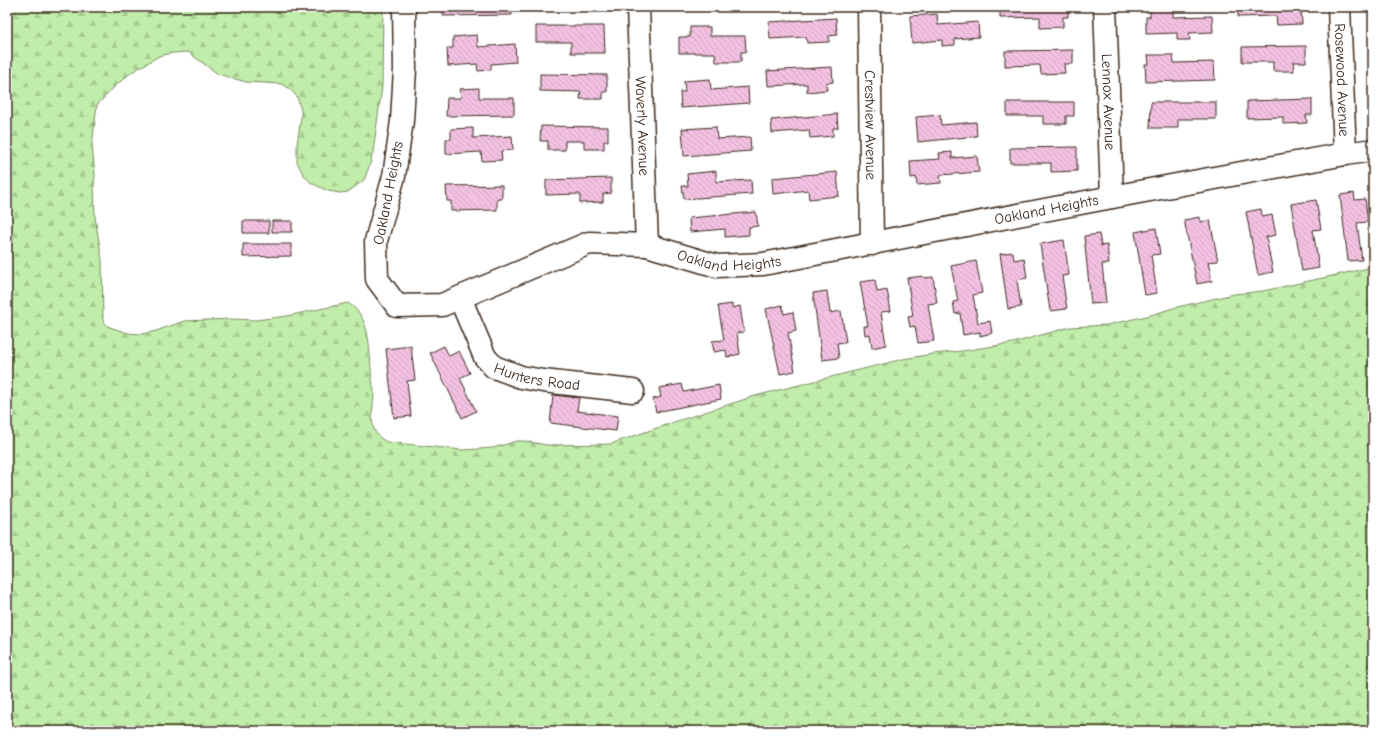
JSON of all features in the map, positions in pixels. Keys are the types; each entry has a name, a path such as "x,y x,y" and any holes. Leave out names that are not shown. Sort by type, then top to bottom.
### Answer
{"street":[{"name":"Oakland Heights","path":"404,7 405,69 402,122 394,176 376,241 377,279 397,306 442,305 589,243 647,245 716,266 763,264 1112,197 1373,150"},
{"name":"Waverly Avenue","path":"638,7 647,245"},
{"name":"Crestview Avenue","path":"869,7 872,244"},
{"name":"Lennox Avenue","path":"1105,7 1112,197"},
{"name":"Rosewood Avenue","path":"1339,7 1345,154"},
{"name":"Hunters Road","path":"460,298 485,357 494,366 521,377 543,381 633,391"}],"green space":[{"path":"7,7 383,7 382,87 373,152 364,180 348,192 340,193 328,191 311,183 303,174 297,162 297,144 301,110 297,97 292,91 282,84 246,82 218,74 188,52 159,56 132,72 115,86 97,105 92,145 95,176 95,217 102,260 103,320 107,326 128,333 142,334 156,331 184,321 231,319 256,320 287,316 348,303 357,310 367,330 374,391 372,412 373,426 380,438 387,442 463,450 493,448 517,441 546,445 611,444 755,396 903,359 1013,343 1070,327 1107,325 1234,294 1263,291 1373,267 1373,731 7,731"}],"building":[{"path":"443,7 512,7 512,15 443,16"},
{"path":"679,7 747,7 747,10 679,9"},
{"path":"1000,7 1068,7 1068,17 1063,17 1063,27 1040,28 1040,17 1000,18"},
{"path":"1150,7 1173,7 1173,17 1212,16 1213,32 1189,33 1190,40 1177,40 1177,33 1146,34 1146,17 1150,17"},
{"path":"1238,7 1301,7 1302,24 1277,25 1276,16 1238,17"},
{"path":"937,14 938,25 978,22 979,37 955,39 955,45 942,46 942,40 912,43 910,16"},
{"path":"836,18 837,35 829,36 829,42 807,43 806,37 770,39 769,22"},
{"path":"536,26 604,26 605,53 571,53 571,42 536,42"},
{"path":"690,27 710,27 710,36 745,36 746,52 741,52 741,62 716,62 715,53 679,53 679,37 690,37"},
{"path":"477,35 478,47 515,44 516,62 491,64 491,70 478,71 477,64 448,66 447,48 453,48 453,37"},
{"path":"1306,46 1306,62 1293,62 1294,71 1273,71 1273,62 1242,62 1242,47"},
{"path":"1073,50 1073,64 1064,64 1065,73 1041,74 1040,65 1005,66 1005,51"},
{"path":"1148,55 1173,55 1174,63 1214,62 1215,80 1146,82 1145,64 1149,64"},
{"path":"832,67 833,82 826,83 827,90 807,92 807,84 768,86 767,71"},
{"path":"540,74 607,75 607,92 603,92 603,99 580,99 581,92 540,91"},
{"path":"710,79 711,90 748,87 749,103 681,108 680,92 685,92 684,81"},
{"path":"479,88 479,98 514,98 514,115 446,116 447,98 461,98 460,89"},
{"path":"1312,99 1312,115 1306,115 1307,123 1283,124 1283,117 1247,118 1247,101"},
{"path":"1007,102 1074,102 1074,116 1066,116 1066,124 1043,124 1043,116 1007,116"},
{"path":"1151,102 1216,102 1216,119 1178,119 1178,128 1150,128"},
{"path":"837,114 838,128 833,128 833,136 810,138 809,130 772,133 771,120"},
{"path":"940,115 941,125 976,122 977,136 918,142 916,117"},
{"path":"541,126 608,127 608,141 604,141 604,149 584,149 584,141 565,141 565,150 548,150 548,141 540,141"},
{"path":"716,127 717,139 750,137 751,151 684,156 682,129"},
{"path":"473,128 473,138 512,136 513,150 501,151 502,160 482,161 481,152 446,154 446,139 451,139 451,129"},
{"path":"1077,147 1077,171 1051,172 1051,163 1010,163 1010,148"},
{"path":"952,152 952,158 977,156 979,172 940,175 941,183 917,185 916,177 911,178 910,161 940,159 939,153"},
{"path":"716,171 716,182 751,180 752,194 684,199 682,186 688,186 687,174"},
{"path":"837,172 839,196 809,199 808,190 773,194 772,178"},
{"path":"611,178 611,193 603,194 603,202 580,203 580,194 546,195 546,180"},
{"path":"502,185 502,199 497,199 497,210 451,211 451,201 447,201 446,186"},
{"path":"1354,193 1355,200 1365,199 1368,222 1357,223 1362,260 1348,261 1340,195"},
{"path":"1316,200 1321,229 1313,230 1319,268 1302,271 1291,204"},
{"path":"1261,209 1262,217 1272,215 1276,235 1266,237 1273,272 1258,275 1246,212"},
{"path":"756,212 758,226 749,227 749,235 725,237 725,229 690,232 689,218"},
{"path":"1200,217 1201,222 1210,220 1218,261 1208,262 1212,281 1197,284 1184,220"},
{"path":"243,221 269,221 269,233 243,233"},
{"path":"272,221 292,221 292,232 272,232"},
{"path":"1156,228 1160,254 1151,255 1157,293 1145,295 1135,232"},
{"path":"1099,234 1101,246 1107,245 1109,264 1102,264 1106,303 1091,304 1084,236"},
{"path":"1064,240 1069,275 1062,276 1067,309 1050,311 1040,244"},
{"path":"243,244 291,244 291,256 243,257"},
{"path":"1013,252 1014,260 1024,258 1027,278 1017,280 1021,307 1008,309 1000,254"},
{"path":"976,261 982,293 973,295 978,323 990,321 992,333 980,336 980,332 963,335 960,313 955,314 953,302 958,301 951,266"},
{"path":"923,276 924,278 933,277 937,303 928,304 934,341 918,343 915,326 910,327 908,317 913,316 907,278"},
{"path":"875,280 877,292 887,290 891,311 881,312 886,345 872,348 870,334 865,335 864,326 868,326 860,282"},
{"path":"827,291 830,313 841,311 846,342 837,343 839,358 822,360 813,293"},
{"path":"732,304 732,308 740,306 744,332 737,333 740,354 727,357 726,350 714,352 712,341 724,340 718,306"},
{"path":"782,305 784,314 793,312 796,331 788,333 795,371 780,374 766,309"},
{"path":"411,346 415,380 407,381 411,416 394,418 386,349"},
{"path":"444,346 449,356 459,351 470,373 460,378 476,411 462,418 430,353"},
{"path":"682,384 684,392 719,385 721,399 656,412 653,399 661,397 659,388"},
{"path":"553,395 579,398 577,411 618,416 616,431 550,423"}]}
